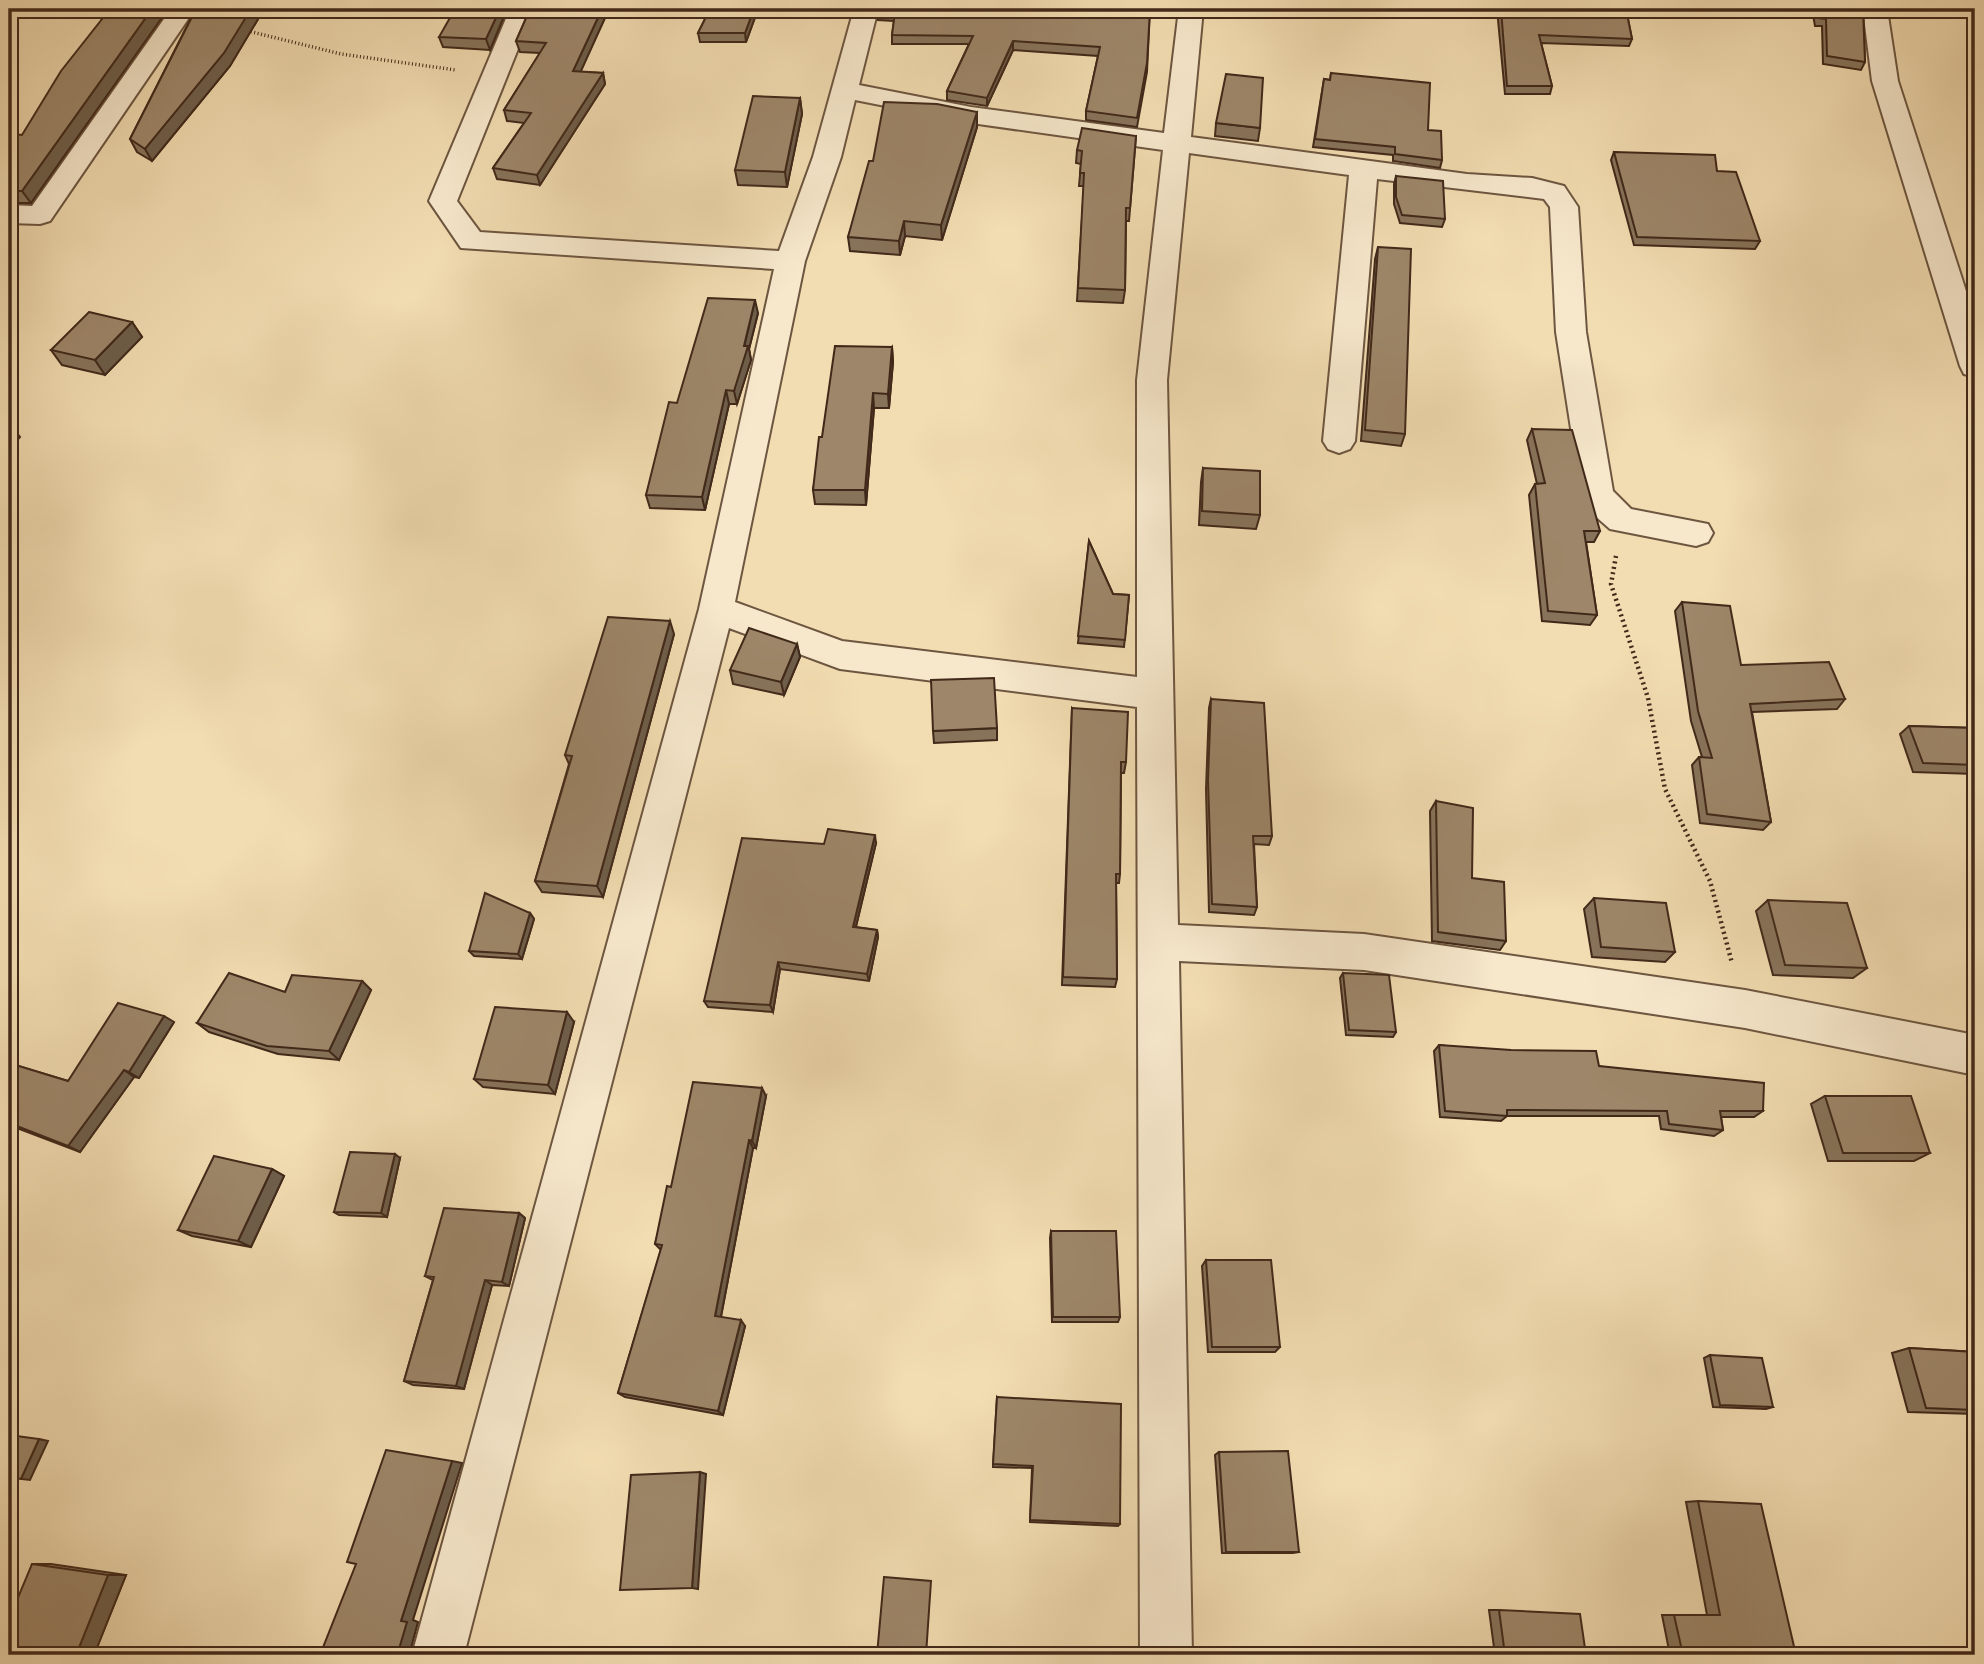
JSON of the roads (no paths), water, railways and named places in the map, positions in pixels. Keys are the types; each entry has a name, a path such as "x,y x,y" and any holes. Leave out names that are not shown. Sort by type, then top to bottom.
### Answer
{"street":[{"path":"9,214 40,215 183,9"},
{"path":"522,9 443,201 471,241 790,261"},
{"path":"438,1655 716,609 790,261 827,157 866,9"},
{"path":"1166,1655 1152,380 1191,9"},
{"path":"1875,9 1885,81 1975,366"},
{"path":"845,90 971,115 1467,183 1532,187 1554,192 1564,207 1571,332 1597,493 1606,506 1622,520 1696,533"},
{"path":"1339,441 1364,167"},
{"path":"716,609 840,654 1156,694"},
{"path":"1158,942 1364,952 1745,1009 1975,1055"}]}
